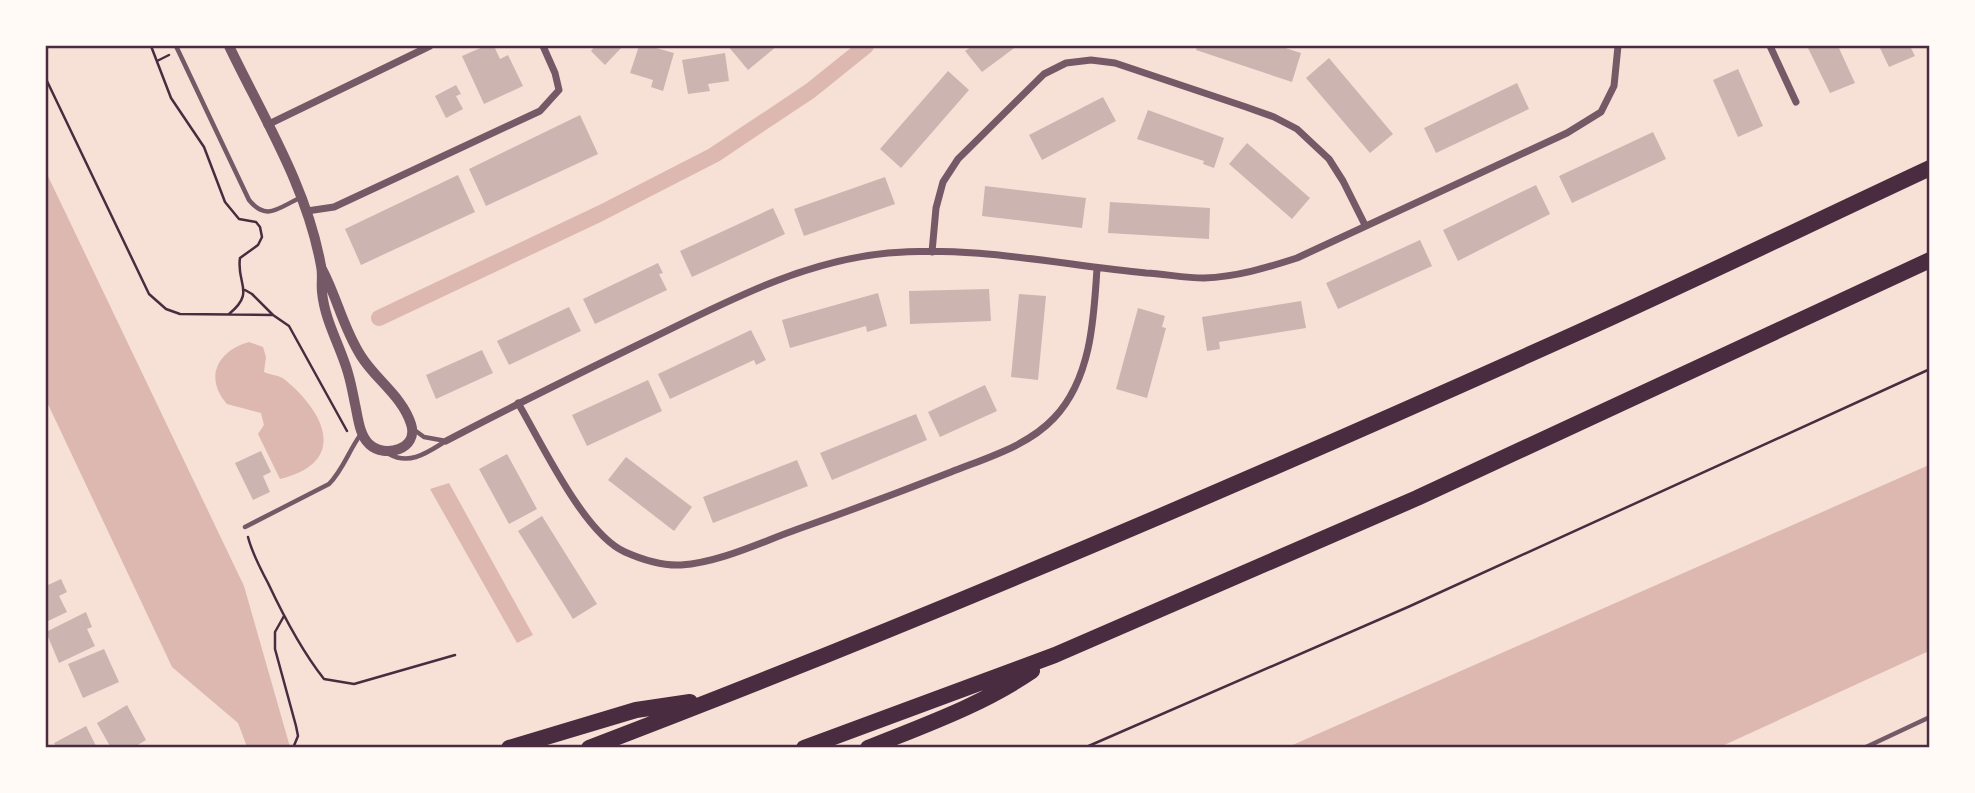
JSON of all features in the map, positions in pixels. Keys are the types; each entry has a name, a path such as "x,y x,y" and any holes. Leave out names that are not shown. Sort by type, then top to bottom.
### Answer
{"highway":[{"path":"589,747 914,621 1108,540 1580,332 1930,168"},
{"path":"804,747 1055,656 1417,498 1930,260"},
{"path":"868,747 957,712 1003,690 1055,656"},
{"path":"509,747 636,710 717,699"}],"street":[{"path":"229,46 302,197 322,269 350,337 362,358 391,389 410,420 412,429 405,445 398,450 385,452 369,443 361,433 348,372 329,326 322,292 322,269"},
{"path":"267,125 430,46"},
{"path":"307,211 334,207 540,111 559,90 543,46"},
{"path":"446,440 739,296 790,275 842,260 888,253 932,252 1003,256 1203,278 1251,272 1297,258 1567,133 1601,112 1614,86 1618,46"},
{"path":"1770,46 1796,102"},
{"path":"932,252 936,208 943,183 958,159 1044,74 1066,63 1091,60 1115,63 1274,117 1297,129 1329,159 1365,225"},
{"path":"519,403 562,480 595,527 621,551 650,562 680,565 711,560 883,499 1002,452 1030,437 1054,418 1074,390 1094,324 1097,268"}],"lane":[{"path":"177,48 249,200 256,209 274,211 302,197"},
{"path":"412,429 424,437 446,440"},
{"path":"245,527 329,484 361,433"},
{"path":"385,452 398,459 410,459 427,453 446,440"},
{"path":"1864,747 1930,717"}],"path":[{"path":"151,46 171,98 204,147 225,202 239,219 256,222 260,227 262,237 258,245 240,258 238,269 245,290 239,306 229,314"},
{"path":"157,61 177,48"},
{"path":"46,79 149,294 166,309 180,314 273,315"},
{"path":"245,290 252,293 273,315 289,326 354,443"},
{"path":"1084,747 1408,607 1930,369"},
{"path":"245,527 250,547 284,616 307,658 324,679 355,684 455,655"},
{"path":"284,616 275,632 275,649 298,736 293,747"}],"shaded area":[{"path":"46,172 244,586 290,747 247,747 238,723 172,667 46,400"},
{"path":"249,342 263,347 266,357 264,372 284,379 310,406 323,435 322,449 316,461 302,471 280,479 258,434 264,425 261,413 227,404 216,385 215,375 222,359 238,346"},
{"path":"1929,465 1929,651 1720,747 1288,747"},
{"path":"449,483 533,635 517,643 430,489"}],"building":[{"path":"485,46 494,46 500,59 508,55 523,86 484,104 462,56"},
{"path":"595,46 623,46 605,65 591,51"},
{"path":"639,46 674,53 663,91 651,87 653,80 630,73"},
{"path":"728,46 777,46 748,70"},
{"path":"972,46 1017,46 982,72 965,51"},
{"path":"1197,46 1279,46 1301,53 1292,82 1196,50"},
{"path":"1807,46 1838,46 1855,83 1830,93"},
{"path":"1879,46 1910,46 1915,56 1889,67"},
{"path":"725,53 729,81 708,84 710,91 688,94 682,60"},
{"path":"1329,58 1393,134 1370,153 1306,78"},
{"path":"1738,69 1763,126 1738,137 1713,80"},
{"path":"948,71 969,90 901,168 880,149"},
{"path":"1517,83 1529,109 1436,153 1424,128"},
{"path":"456,85 461,94 456,96 463,109 446,118 435,96"},
{"path":"1103,97 1116,121 1042,160 1029,135"},
{"path":"1148,110 1224,138 1214,168 1203,164 1204,161 1137,139"},
{"path":"580,115 598,154 486,206 469,169"},
{"path":"1653,132 1666,159 1572,203 1559,176"},
{"path":"1247,143 1310,198 1292,219 1229,164"},
{"path":"458,175 475,212 361,265 345,229"},
{"path":"885,177 895,204 804,236 794,209"},
{"path":"1536,185 1550,214 1458,261 1443,230"},
{"path":"985,186 1086,198 1082,228 982,216"},
{"path":"1110,202 1210,208 1209,239 1108,233"},
{"path":"773,208 785,234 692,277 680,251"},
{"path":"1420,240 1432,266 1338,309 1326,283"},
{"path":"658,263 663,273 659,274 667,290 595,324 583,299"},
{"path":"989,289 991,321 910,324 909,291"},
{"path":"878,293 887,326 867,332 866,326 790,348 782,320"},
{"path":"1019,294 1046,296 1038,380 1011,377"},
{"path":"1301,301 1306,328 1219,342 1220,349 1207,351 1202,317"},
{"path":"569,307 581,331 509,365 497,341"},
{"path":"1138,308 1165,316 1162,327 1166,328 1147,398 1116,389"},
{"path":"751,330 766,360 756,365 754,360 670,399 658,374"},
{"path":"482,350 493,373 436,399 426,375"},
{"path":"648,380 662,411 587,446 572,415"},
{"path":"985,385 997,411 940,437 928,412"},
{"path":"916,414 927,440 832,480 820,453"},
{"path":"261,451 271,472 263,476 270,492 253,500 235,463"},
{"path":"507,454 537,509 509,524 479,469"},
{"path":"626,457 692,507 674,531 608,480"},
{"path":"797,460 808,486 713,523 703,497"},
{"path":"542,516 597,604 573,619 518,531"},
{"path":"61,579 67,592 59,596 67,612 46,622 46,586"},
{"path":"86,612 92,627 87,629 95,646 59,663 46,632"},
{"path":"104,649 119,682 83,698 68,664"},
{"path":"127,705 146,740 133,748 111,748 97,723"},
{"path":"86,726 97,748 57,748 54,743"}],"waterway":[{"path":"379,318 601,213 714,155 810,91 866,46"}]}
